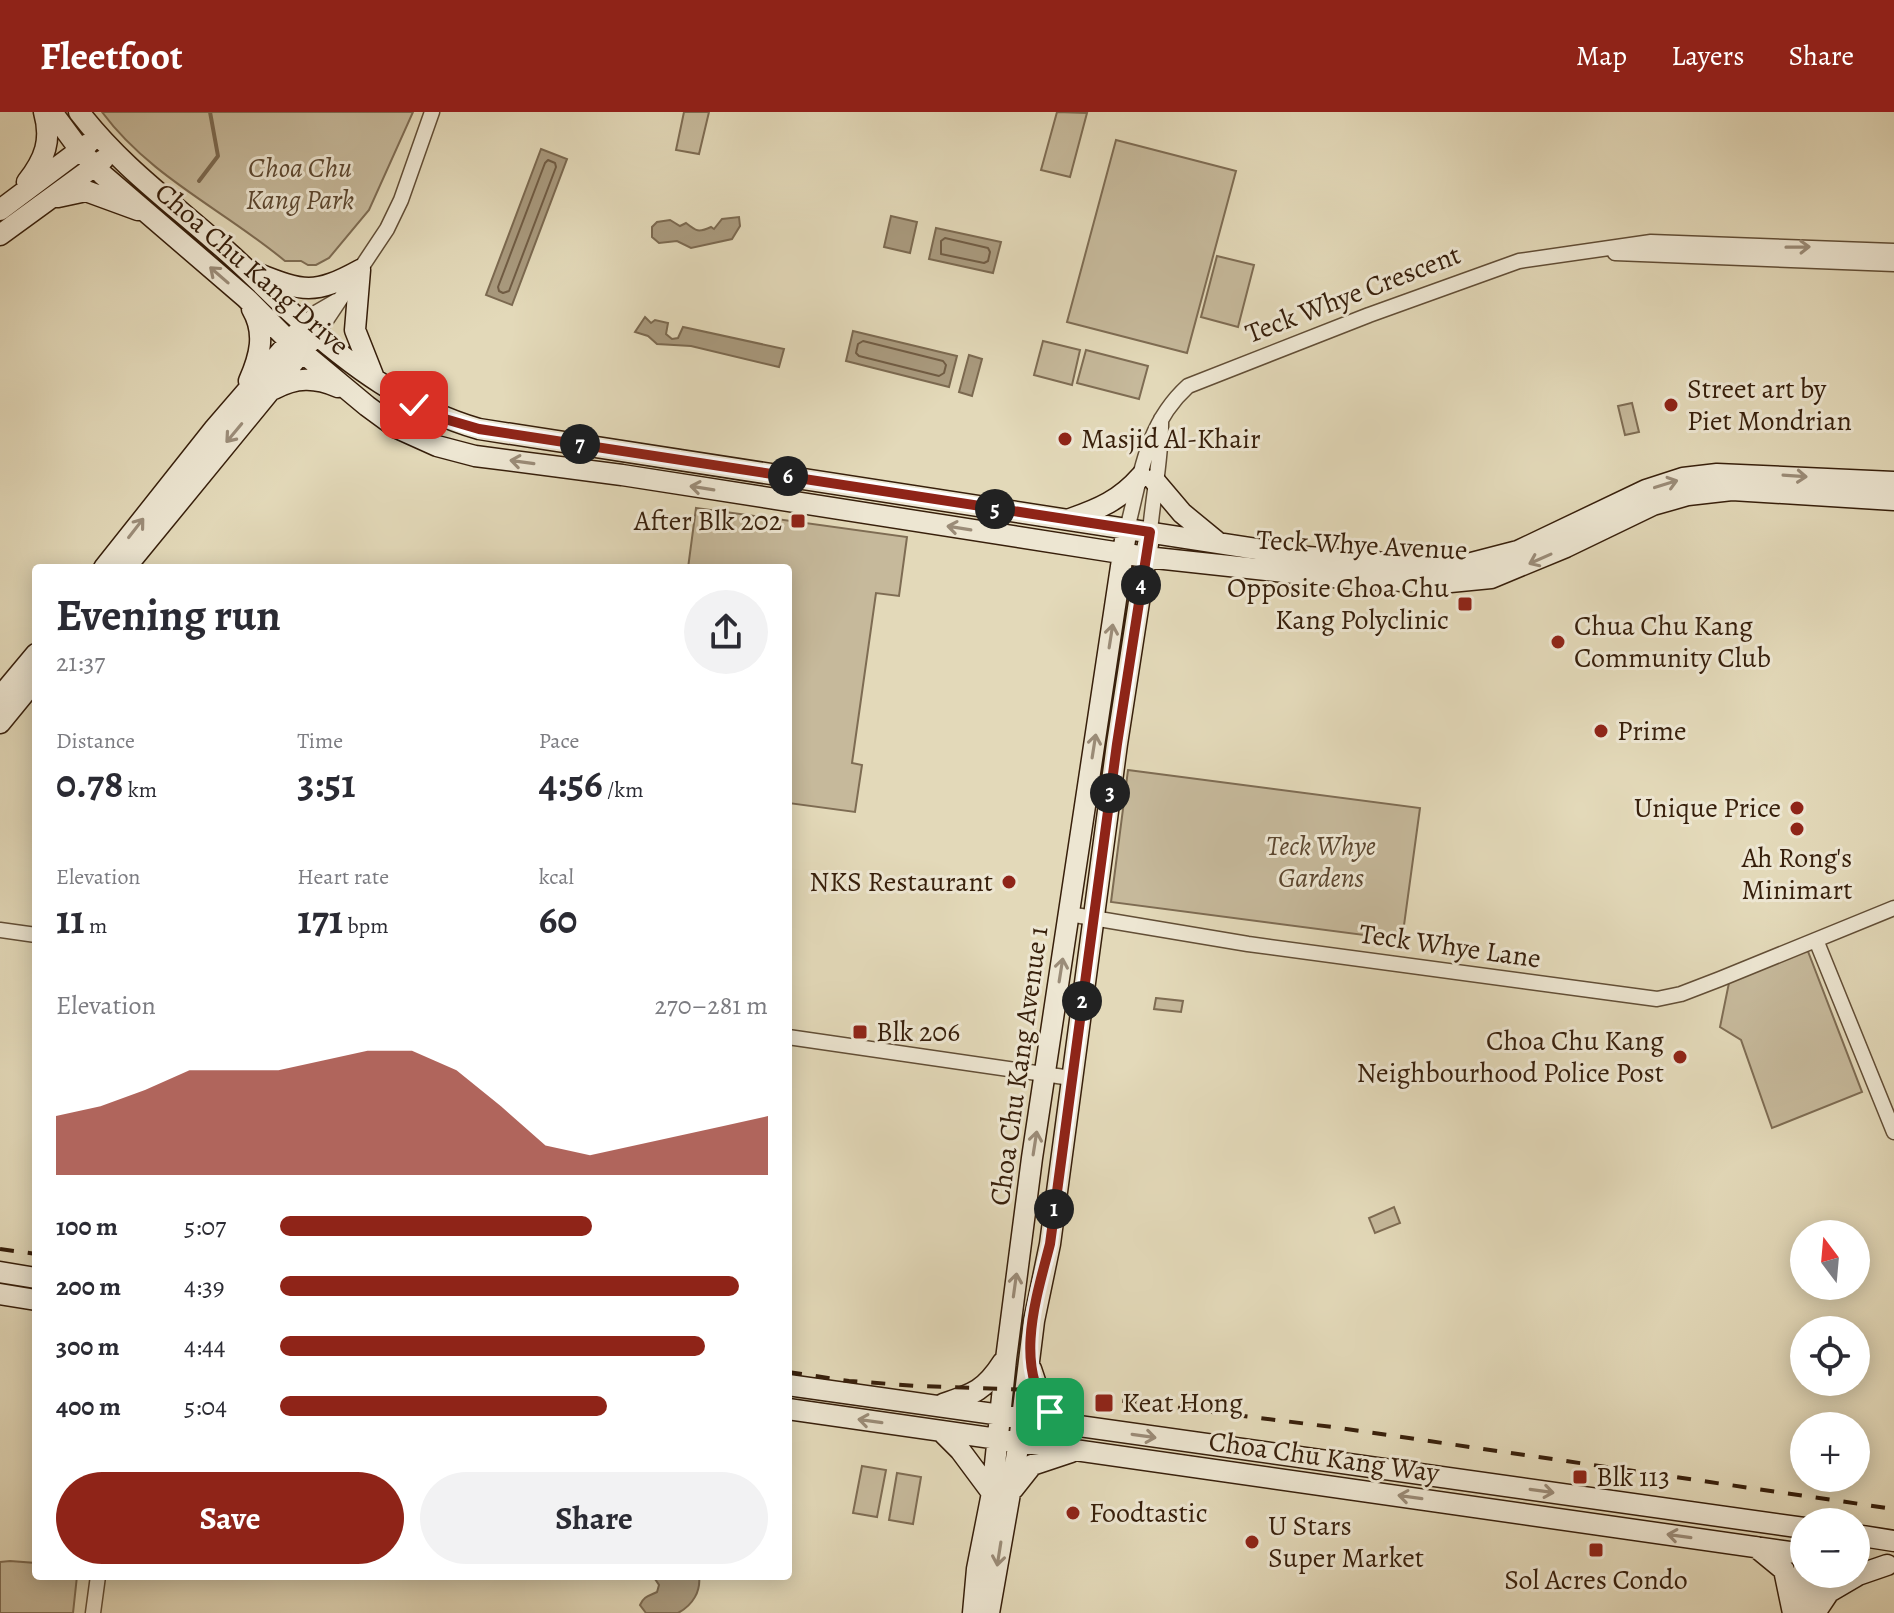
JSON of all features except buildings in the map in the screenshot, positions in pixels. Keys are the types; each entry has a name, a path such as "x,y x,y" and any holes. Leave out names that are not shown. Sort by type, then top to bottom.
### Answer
{"main road":[{"path":"6,205 36,171 48,147 44,112"},
{"name":"Choa Chu Kang Drive","path":"52,112 95,166 246,298 297,347 397,428 437,446 475,456 622,475 1146,557"},
{"name":"Choa Chu Kang Drive","path":"79,112 112,153 249,270 311,329 374,379 414,405 445,419 479,429 1150,532"},
{"path":"6,205 98,137"},
{"path":"0,235 112,153"},
{"path":"48,199 86,191 146,213"},
{"path":"249,270 289,286 307,288 330,286 360,270"},
{"path":"360,270 355,330 374,379"},
{"path":"243,394 258,359 260,343 259,321 246,298"},
{"path":"128,564 270,391 311,329"},
{"path":"107,564 243,394 297,347"},
{"path":"270,391 289,381 303,379 324,380 353,393"},
{"name":"Teck Whye Avenue","path":"1150,532 1341,561 1440,567 1464,565 1518,551 1646,490 1683,478 1734,473 1894,482"},
{"path":"1066,520 1105,507 1148,478 1182,513 1216,541"},
{"name":"Teck Whye Avenue","path":"1146,557 1331,577 1440,583 1491,578 1653,505 1688,495 1732,490 1894,500"},
{"name":"Choa Chu Kang Avenue 1","path":"989,1613 1000,1495 998,1439 1006,1359 1127,529"},
{"name":"Choa Chu Kang Avenue 1","path":"973,1613 977,1569 1019,1442 1039,1291 1050,1244 1150,532"},
{"path":"1091,548 1102,560 1118,594"},
{"path":"1139,596 1156,577 1184,559"},
{"path":"0,697 32,659"},
{"path":"0,723 32,684"},
{"path":"0,1272 32,1277"},
{"path":"0,1294 32,1299"},
{"path":"939,1405 973,1395 990,1383 1006,1359"},
{"path":"1029,1360 1042,1402 1066,1425"},
{"name":"Choa Chu Kang Way","path":"792,1386 1790,1526"},
{"name":"Choa Chu Kang Way","path":"792,1410 1790,1552"},
{"path":"941,1431 1000,1495 1032,1465 1056,1455 1081,1450"},
{"path":"1870,1537 1894,1541"},
{"path":"1756,1547 1784,1570 1795,1613"},
{"path":"1870,1563 1891,1566"},
{"path":"1814,1613 1829,1592 1858,1575 1891,1566"},
{"path":"1795,1613 1800,1588"},
{"path":"1814,1613 1817,1588"}],"street":[{"path":"311,329 317,312 338,300 387,229 401,200 432,112"},
{"name":"Teck Whye Crescent","path":"1127,529 1162,442 1161,419 1188,386 1490,270 1519,261 1651,242 1894,251"},
{"name":"Teck Whye Crescent","path":"1580,251 1894,264"},
{"name":"Teck Whye Crescent","path":"1148,478 1150,532"},
{"name":"Teck Whye Lane","path":"1069,914 1248,944 1657,999 1681,994 1894,908"},
{"path":"0,930 32,934"},
{"path":"1816,940 1894,1132"},
{"path":"792,1038 1071,1078"},
{"path":"93,1613 97,1580"}],"green space":[{"name":"Choa Chu Kang Park","path":"102,112 413,112 369,210 329,258 316,265 308,265 301,261 285,261 165,174 142,156"},
{"path":"684,112 709,112 699,154 676,150"},
{"path":"1057,112 1087,113 1070,177 1041,170"},
{"path":"1116,140 1236,171 1187,353 1067,322"},
{"path":"1217,256 1254,265 1238,327 1201,317"},
{"path":"1043,341 1080,350 1072,385 1034,375"},
{"path":"1086,350 1148,366 1139,399 1077,383"},
{"path":"1632,403 1639,432 1625,435 1618,406"},
{"path":"696,508 907,537 899,596 876,593 852,763 862,765 855,812 792,804 792,564 689,564"},
{"name":"Teck Whye Gardens","path":"1128,770 1420,808 1402,940 1111,902"},
{"path":"1804,941 1862,1092 1772,1128 1741,1040 1720,1027 1732,968"},
{"path":"1156,998 1183,1001 1181,1012 1154,1009"},
{"path":"1394,1207 1400,1223 1375,1233 1369,1218"},
{"path":"862,1466 886,1470 877,1517 853,1513"},
{"path":"897,1473 921,1477 913,1524 889,1520"},
{"path":"0,1562 32,1563 32,1580 77,1580 73,1613 0,1613"}],"water":[{"path":"541,149 567,159 512,305 486,295"},
{"path":"891,216 917,222 910,253 884,247"},
{"path":"739,217 740,226 732,239 691,248 677,241 659,243 652,237 652,227 657,222 670,220 680,226 686,223 700,230 714,229 722,219"},
{"path":"936,228 1001,242 993,273 929,259"},
{"path":"645,317 651,323 655,320 668,323 666,334 672,339 678,338 683,327 784,349 779,367 691,346 657,344 648,336 635,332"},
{"path":"853,331 957,356 949,387 846,361"},
{"path":"969,355 982,359 972,396 959,392"},
{"path":"656,1580 699,1580 692,1602 678,1613 646,1613 640,1605 645,1598 657,1592 659,1585"}],"waterway":[{"path":"199,181 218,156 210,112"}],"railway":[{"path":"0,1249 32,1253"},
{"path":"792,1373 918,1386 1036,1390 1340,1428 1894,1509"}],"place":[{"name":"Street art by Piet Mondrian","path":"1671,405"},
{"name":"Masjid Al-Khair","path":"1065,439"},
{"name":"After Blk 202","path":"798,521"},
{"name":"Opposite Choa Chu Kang Polyclinic","path":"1465,604"},
{"name":"Chua Chu Kang Community Club","path":"1558,642"},
{"name":"Prime","path":"1601,731"},
{"name":"Unique Price","path":"1797,808"},
{"name":"Ah Rong's Minimart","path":"1797,829"},
{"name":"NKS Restaurant","path":"1009,882"},
{"name":"Blk 206","path":"860,1032"},
{"name":"Choa Chu Kang Neighbourhood Police Post","path":"1680,1057"},
{"name":"Keat Hong","path":"1104,1403"},
{"name":"Blk 113","path":"1580,1477"},
{"name":"Foodtastic","path":"1073,1513"},
{"name":"U Stars Super Market","path":"1252,1542"},
{"name":"Sol Acres Condo","path":"1596,1550"}],"route":[{"path":"414,405 479,429 1150,532 1117,744 1050,1244 1041,1277 1029,1360 1039,1395 1050,1412"}]}
